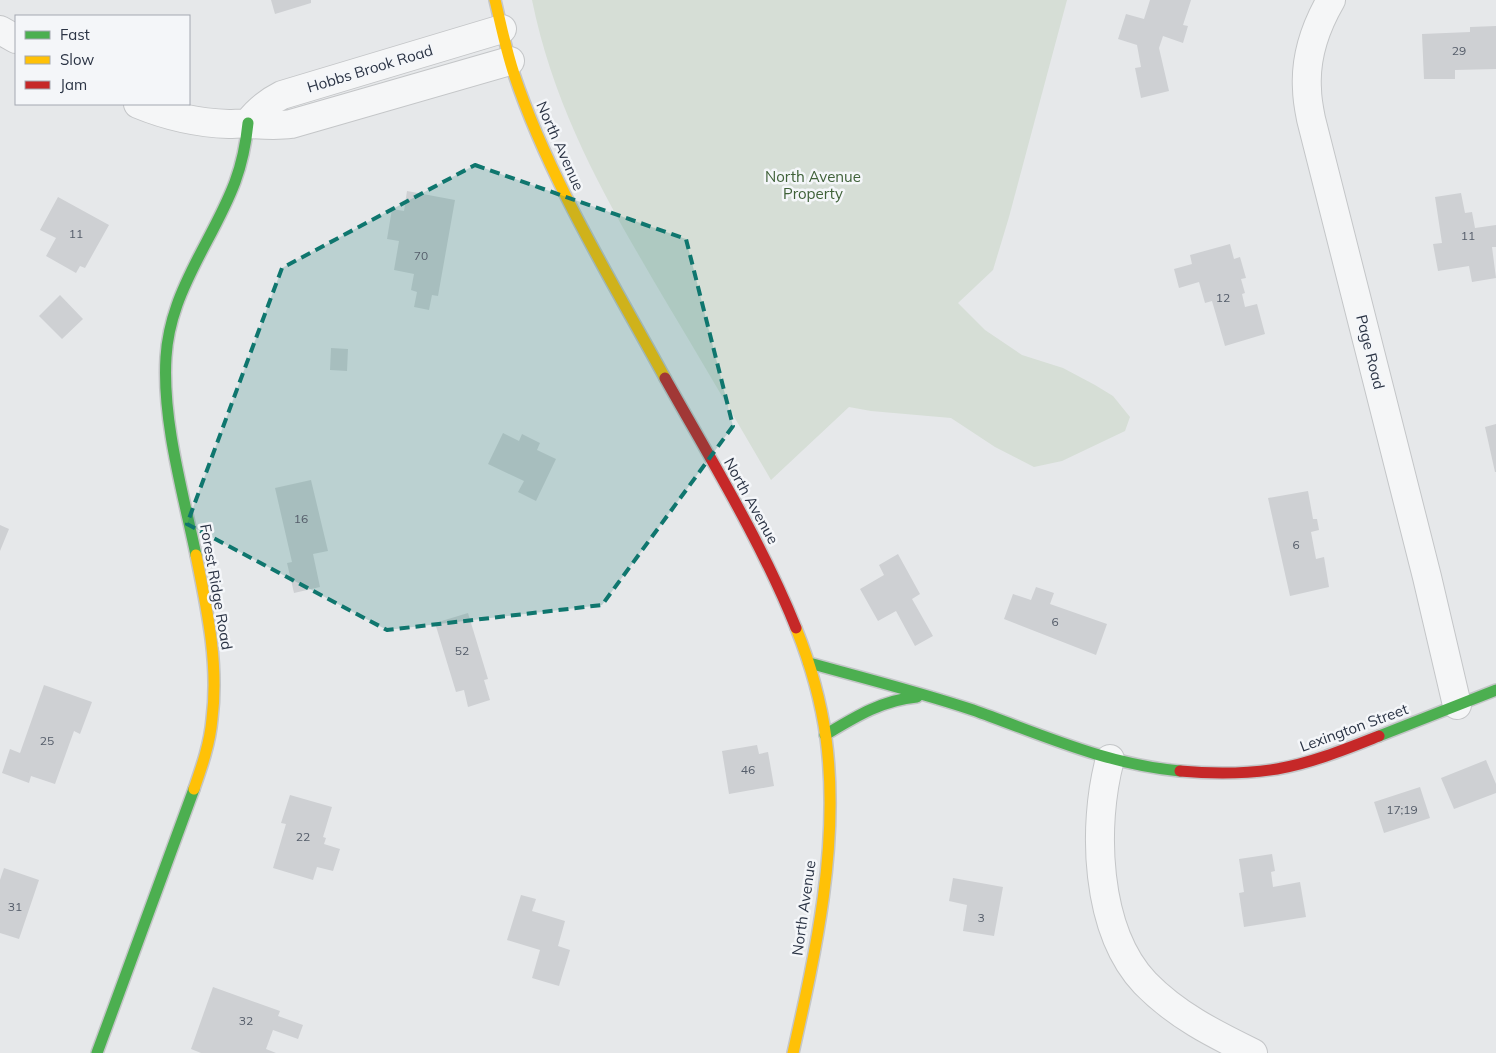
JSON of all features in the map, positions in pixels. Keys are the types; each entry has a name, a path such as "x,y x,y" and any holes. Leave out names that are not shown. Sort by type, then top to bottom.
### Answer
{"street":[{"name":"North Avenue","path":"495,0 510,60 527,110 550,164 761,551 793,618 809,663 825,735 830,808 826,860 814,952 793,1053"},
{"name":"Page Road","path":"1331,0 1317,29 1309,58 1306,88 1311,119 1427,577 1457,704"},
{"name":"Hobbs Brook Road","path":"248,124 263,107 282,95 502,29"},
{"path":"0,30 15,38"},
{"name":"Hobbs Brook Road","path":"141,105 170,115 190,119 268,126 291,124 510,60"},
{"name":"Forest Ridge Road","path":"97,1053 201,770 207,752 213,718 215,681 211,637 204,592 168,417 165,369 169,336 176,309 193,267 228,200 242,162 248,124"},
{"name":"Lexington Street","path":"809,663 973,710 1110,759 1152,766 1232,773 1276,769 1330,755 1496,690"},
{"name":"Lexington Street","path":"825,735 880,704 907,697 928,697"},
{"path":"1110,759 1100,814 1101,859 1110,915 1123,951 1136,973 1169,1006 1203,1028 1253,1053"}],"highlighted area":[{"path":"475,165 686,239 733,426 602,605 387,630 187,524 282,268"}],"green space":[{"name":"North Avenue Property","path":"532,0 1067,0 993,270 958,303 985,330 1022,355 1063,368 1113,396 1130,417 1125,431 1062,461 1034,467 995,447 951,418 871,411 849,407 771,480 623,228 586,156 554,81"}],"building":[{"path":"271,0 311,0 311,3 275,14"},
{"path":"1150,0 1191,0 1183,25 1188,26 1183,43 1163,36 1159,48 1169,91 1141,98 1135,68 1141,67 1137,45 1118,39 1126,14 1144,19"},
{"path":"1496,26 1496,69 1455,70 1455,79 1424,79 1422,34 1470,32 1470,27"},
{"path":"407,191 455,200 438,296 432,295 429,310 414,307 417,292 411,290 414,274 394,270 399,241 387,239 392,209 404,211"},
{"path":"1461,193 1465,213 1472,212 1475,228 1496,225 1496,247 1492,247 1496,278 1472,282 1469,266 1438,271 1433,244 1442,243 1435,197"},
{"path":"58,197 109,225 85,268 80,266 76,273 46,256 56,238 40,230"},
{"path":"1230,244 1234,259 1240,257 1246,278 1241,279 1245,293 1242,294 1245,307 1257,304 1265,334 1225,346 1212,301 1205,303 1199,282 1179,288 1174,269 1192,264 1190,255"},
{"path":"60,295 83,319 62,339 39,316"},
{"path":"331,348 348,349 347,371 330,370"},
{"path":"1496,424 1496,472 1495,472 1485,427"},
{"path":"503,433 519,441 522,434 540,443 537,450 556,459 536,501 518,492 524,481 488,464"},
{"path":"311,480 328,551 313,554 320,587 294,593 287,563 292,562 275,488"},
{"path":"1308,491 1313,519 1317,519 1319,530 1311,532 1316,559 1324,557 1329,587 1290,596 1268,498"},
{"path":"0,525 9,529 0,551"},
{"path":"898,554 920,594 912,599 933,636 915,646 896,611 878,621 860,589 884,575 879,565"},
{"path":"1036,587 1054,593 1050,604 1107,624 1096,655 1004,619 1013,594 1031,600"},
{"path":"468,613 488,679 484,680 490,700 468,707 464,690 456,692 435,623"},
{"path":"44,685 92,702 80,734 74,731 55,784 31,776 29,783 2,773 10,749 20,753"},
{"path":"757,745 759,754 768,752 774,786 729,794 722,751"},
{"path":"1486,760 1496,784 1496,793 1454,809 1441,778"},
{"path":"1420,787 1430,818 1384,833 1374,802"},
{"path":"290,795 332,807 323,837 326,838 324,844 340,849 333,871 317,867 313,880 273,868 286,824 281,823"},
{"path":"1272,854 1275,871 1271,872 1273,887 1300,882 1306,917 1244,927 1239,893 1244,892 1239,859"},
{"path":"4,868 39,880 19,939 0,933 0,880"},
{"path":"953,878 1003,887 994,936 963,931 967,905 949,901"},
{"path":"521,895 536,899 532,911 565,921 558,946 570,950 559,986 532,978 540,950 507,940"},
{"path":"213,987 280,1011 278,1016 303,1025 298,1039 273,1030 266,1049 276,1053 201,1053 191,1049"}],"traffic: fast":[{"path":"196,555 170,431 166,381 168,338 183,289 229,198 235,182 240,168 248,123"},
{"path":"809,663 953,703 1100,755 1126,762 1180,771"},
{"path":"1379,736 1496,690"},
{"path":"825,735 880,706 917,697"},
{"path":"97,1053 194,789"}],"traffic: slow":[{"path":"495,0 514,74 545,152 603,267 665,378"},
{"path":"194,789 209,737 214,698 211,637 196,555"},
{"path":"793,1053 817,936 828,857 830,817 830,777 824,724 814,682 796,628"}],"traffic: jam":[{"path":"665,378 751,532 796,628"},
{"path":"1180,771 1228,773 1277,769 1341,751 1379,736"}]}
